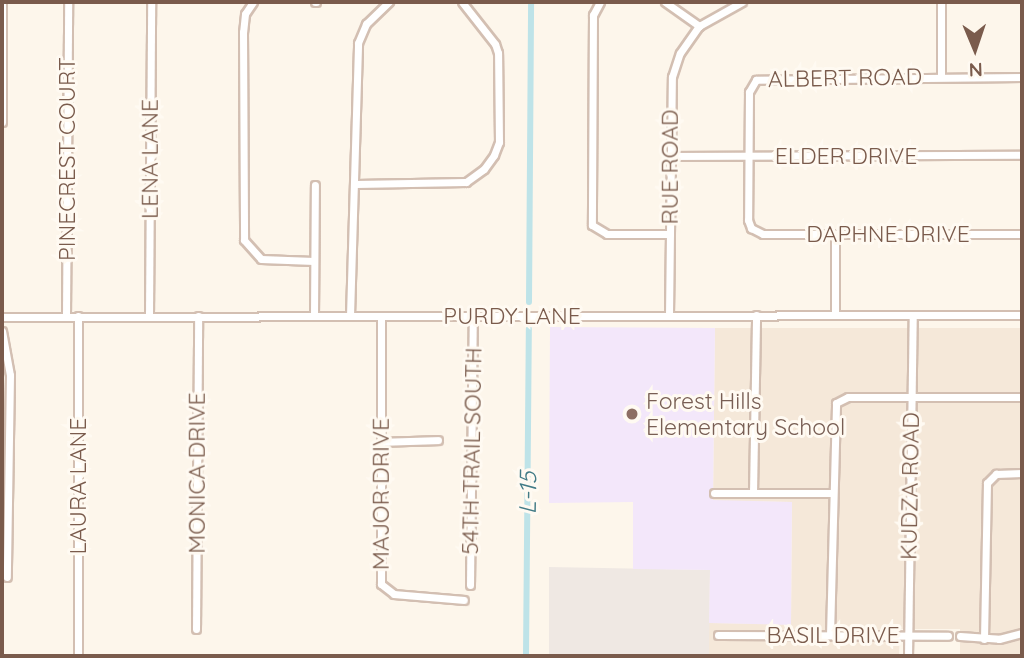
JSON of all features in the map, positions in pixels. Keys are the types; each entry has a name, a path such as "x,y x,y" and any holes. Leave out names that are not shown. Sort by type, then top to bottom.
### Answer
{"street":[{"path":"2,2 2,122"},
{"name":"PINECREST COURT","path":"66,316 68,2"},
{"name":"LENA LANE","path":"149,316 150,2"},
{"path":"253,2 245,13 243,32 244,240 261,259 314,261"},
{"path":"350,316 356,184 358,43 366,24 389,2"},
{"path":"356,184 466,182 484,169 494,155 499,142 498,53 495,44 462,2"},
{"path":"665,2 699,26 742,2"},
{"path":"941,2 941,77"},
{"path":"598,4 591,220 598,232 670,234"},
{"name":"RUE ROAD","path":"669,316 672,78 680,53 699,26"},
{"name":"ALBERT ROAD","path":"748,156 752,83 764,77 1022,77"},
{"name":"ELDER DRIVE","path":"670,156 1022,155"},
{"name":"DAPHNE DRIVE","path":"748,156 748,220 755,232 1022,234"},
{"path":"314,316 315,185"},
{"path":"835,233 835,315"},
{"path":"753,493 756,315"},
{"name":"KUDZA ROAD","path":"908,656 912,315"},
{"name":"PURDY LANE","path":"2,317 1022,315"},
{"name":"LAURA LANE","path":"78,316 78,656"},
{"name":"MONICA DRIVE","path":"197,629 198,316"},
{"name":"MAJOR DRIVE","path":"381,316 382,584 385,592 394,594 464,600"},
{"name":"54TH TRAIL SOUTH","path":"470,585 473,316"},
{"path":"2,331 10,374 7,577"},
{"path":"830,635 836,403 848,397 1022,397"},
{"path":"382,442 438,440"},
{"path":"984,639 989,479 1001,473 1022,473"},
{"path":"713,493 832,493"},
{"path":"960,636 984,639 1022,633"},
{"name":"BASIL DRIVE","path":"718,635 948,636"}],"shaded area":[{"name":"Forest Hills Elementary School","path":"550,327 715,328 713,500 792,502 791,625 709,623 710,570 633,569 633,502 549,503"},
{"path":"715,328 1022,328 1022,656 960,656 960,629 900,629 899,656 709,656 709,623 791,624 792,502 713,501"},
{"path":"549,567 710,570 709,656 549,656"}],"waterway":[{"name":"L-15","path":"529,302 531,2"},
{"name":"L-15","path":"526,656 529,329"}],"place":[{"name":"Forest Hills Elementary School","path":"632,414"}]}
